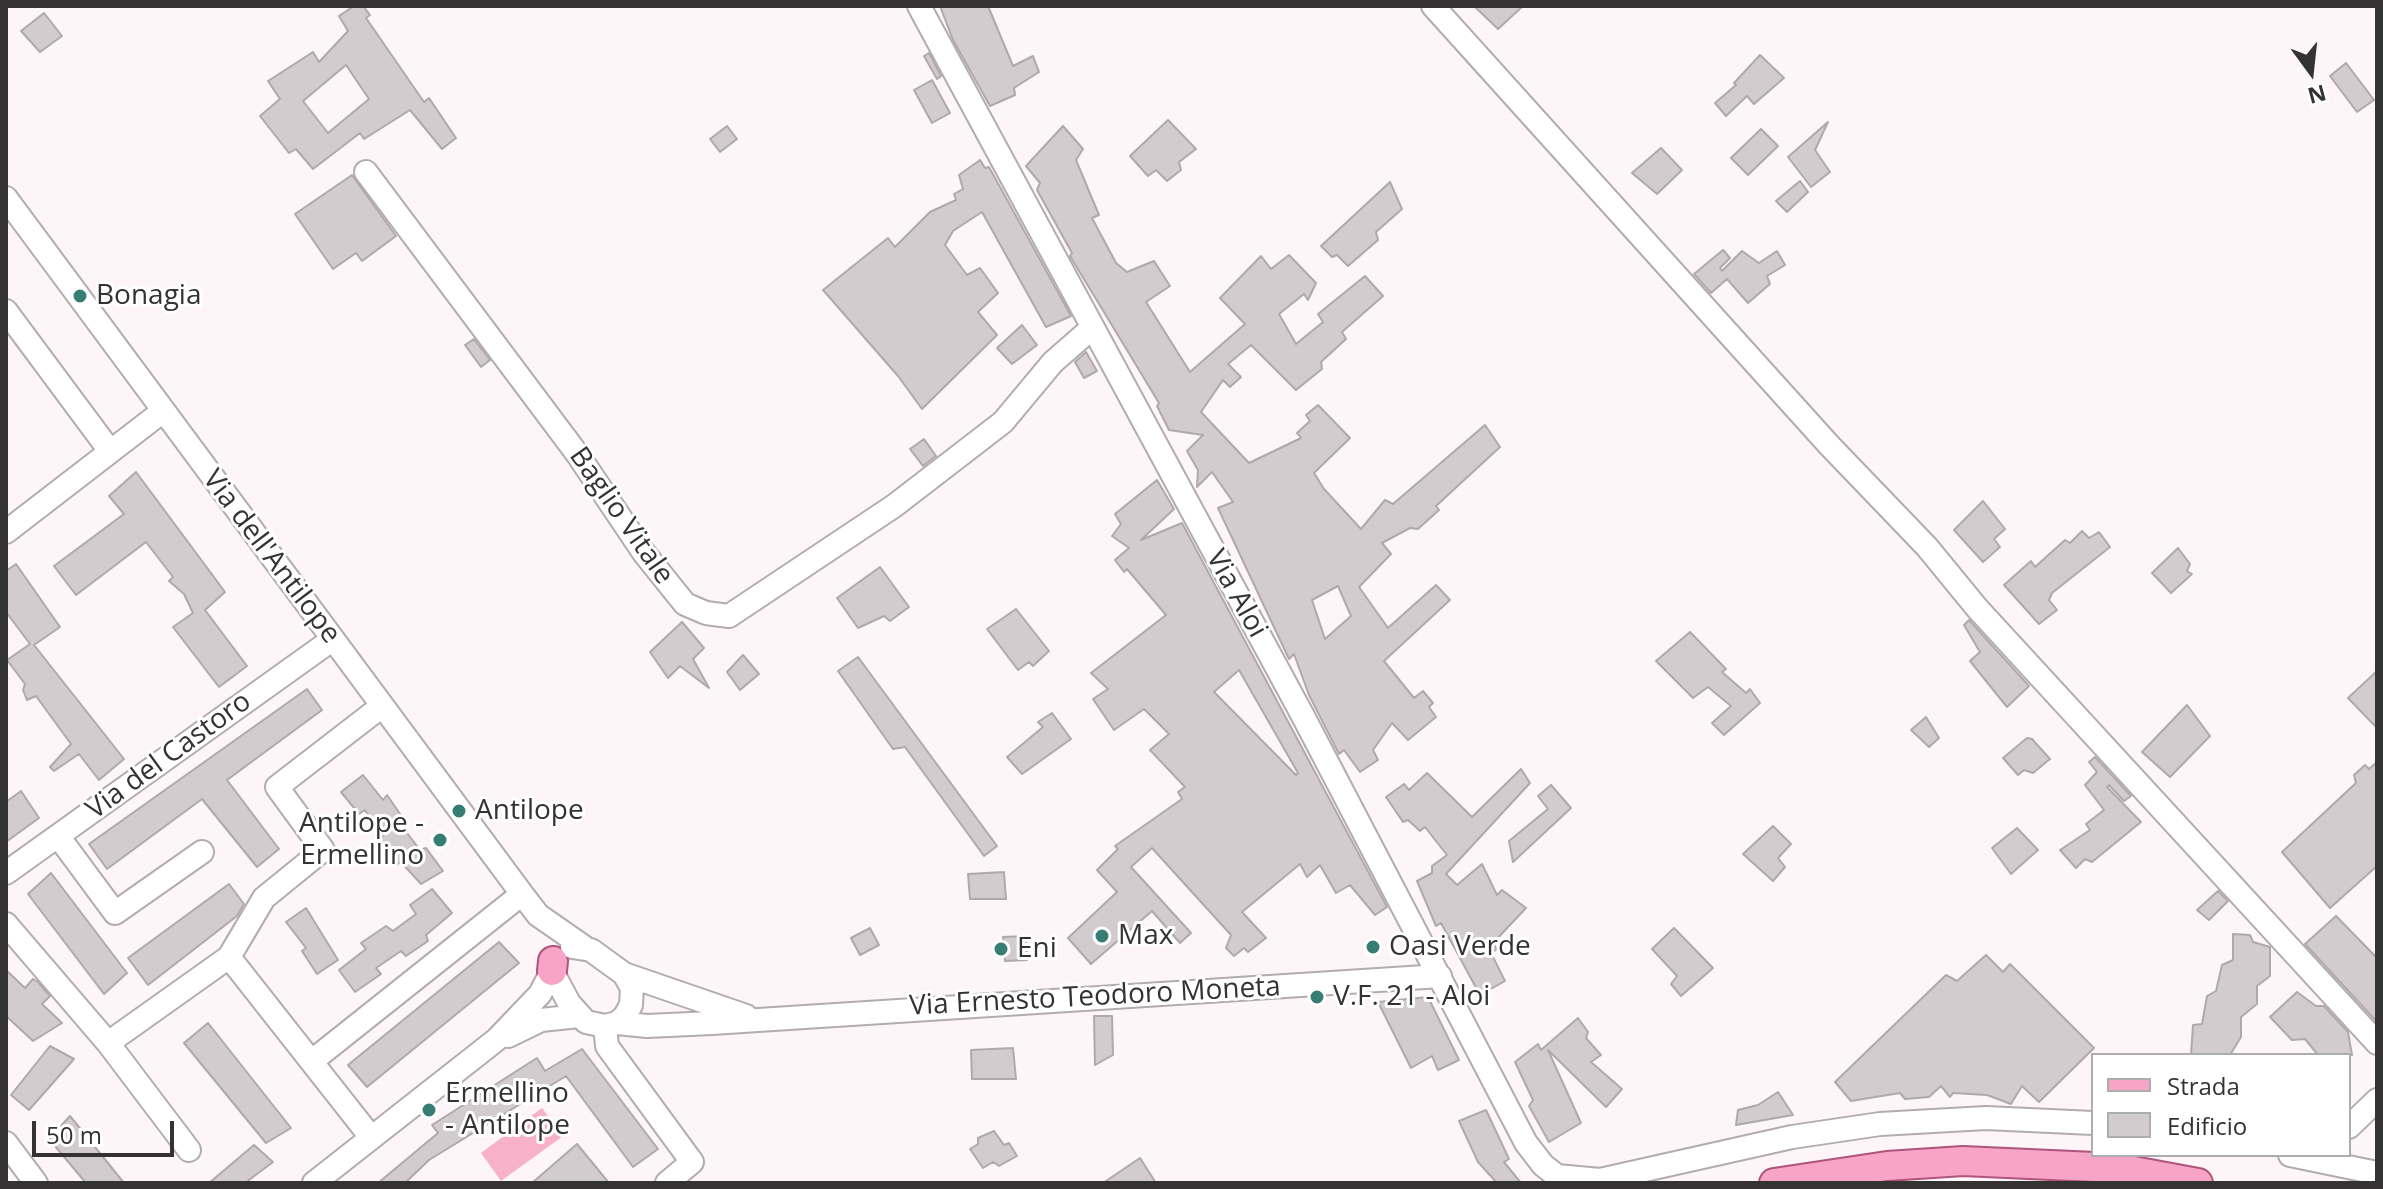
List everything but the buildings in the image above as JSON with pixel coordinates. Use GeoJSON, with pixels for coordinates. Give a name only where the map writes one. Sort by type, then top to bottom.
{"type":"FeatureCollection","features":[{"type":"Feature","properties":{"kind":"main road"},"geometry":{"type":"LineString","coordinates":[[1774,1183],[1819,1174],[1963,1161],[2117,1168],[2198,1183]]}},
{"type":"Feature","properties":{"kind":"street","name":"Via Aloi"},"geometry":{"type":"LineString","coordinates":[[919,6],[1440,976],[1526,1143],[1557,1176],[1600,1180],[1792,1137],[1880,1124],[1986,1118],[2091,1123]]}},
{"type":"Feature","properties":{"kind":"street"},"geometry":{"type":"LineString","coordinates":[[1433,6],[1829,445],[1927,547],[1977,608],[2377,1043]]}},
{"type":"Feature","properties":{"kind":"street","name":"Baglio Vitale"},"geometry":{"type":"LineString","coordinates":[[366,172],[578,455],[644,553],[685,604],[706,613],[729,616],[894,506],[1003,422],[1053,362],[1092,328]]}},
{"type":"Feature","properties":{"kind":"street","name":"Via dell'Antilope"},"geometry":{"type":"LineString","coordinates":[[6,199],[538,915]]}},
{"type":"Feature","properties":{"kind":"street"},"geometry":{"type":"LineString","coordinates":[[6,311],[110,451]]}},
{"type":"Feature","properties":{"kind":"street"},"geometry":{"type":"LineString","coordinates":[[6,532],[163,411]]}},
{"type":"Feature","properties":{"kind":"street","name":"Via del Castoro"},"geometry":{"type":"LineString","coordinates":[[6,873],[333,639]]}},
{"type":"Feature","properties":{"kind":"street"},"geometry":{"type":"LineString","coordinates":[[108,1043],[229,957],[264,898],[323,850],[277,787],[382,706]]}},
{"type":"Feature","properties":{"kind":"street"},"geometry":{"type":"LineString","coordinates":[[58,836],[115,913],[202,852]]}},
{"type":"Feature","properties":{"kind":"street"},"geometry":{"type":"LineString","coordinates":[[312,1061],[522,894]]}},
{"type":"Feature","properties":{"kind":"street"},"geometry":{"type":"LineString","coordinates":[[538,915],[624,974],[632,988],[625,1016],[611,1025],[586,1022],[579,1016],[552,966],[538,915]]}},
{"type":"Feature","properties":{"kind":"street"},"geometry":{"type":"LineString","coordinates":[[6,924],[108,1043],[189,1150]]}},
{"type":"Feature","properties":{"kind":"street"},"geometry":{"type":"LineString","coordinates":[[314,1183],[496,1040],[540,994],[552,966],[565,949],[584,947]]}},
{"type":"Feature","properties":{"kind":"street"},"geometry":{"type":"LineString","coordinates":[[229,957],[370,1136]]}},
{"type":"Feature","properties":{"kind":"street","name":"Via Ernesto Teodoro Moneta"},"geometry":{"type":"LineString","coordinates":[[624,974],[750,1018]]}},
{"type":"Feature","properties":{"kind":"street","name":"Via Ernesto Teodoro Moneta"},"geometry":{"type":"LineString","coordinates":[[611,1025],[647,1026],[1440,976]]}},
{"type":"Feature","properties":{"kind":"street"},"geometry":{"type":"LineString","coordinates":[[496,1040],[541,1020],[579,1016]]}},
{"type":"Feature","properties":{"kind":"street"},"geometry":{"type":"LineString","coordinates":[[611,1025],[607,1046],[692,1162],[667,1183]]}},
{"type":"Feature","properties":{"kind":"street"},"geometry":{"type":"LineString","coordinates":[[2351,1125],[2377,1100]]}},
{"type":"Feature","properties":{"kind":"street"},"geometry":{"type":"LineString","coordinates":[[6,1143],[36,1183]]}},
{"type":"Feature","properties":{"kind":"street"},"geometry":{"type":"LineString","coordinates":[[2312,1157],[2335,1159],[2377,1173]]}},
{"type":"Feature","properties":{"kind":"shaded area"},"geometry":{"type":"Polygon","coordinates":[[[542,1108],[563,1136],[501,1181],[481,1153],[542,1108]]]}},
{"type":"Feature","properties":{"kind":"place","name":"Bonagia"},"geometry":{"type":"Point","coordinates":[80,296]}},
{"type":"Feature","properties":{"kind":"place","name":"Antilope"},"geometry":{"type":"Point","coordinates":[459,811]}},
{"type":"Feature","properties":{"kind":"place","name":"Antilope - Ermellino"},"geometry":{"type":"Point","coordinates":[440,840]}},
{"type":"Feature","properties":{"kind":"place","name":"Max"},"geometry":{"type":"Point","coordinates":[1102,936]}},
{"type":"Feature","properties":{"kind":"place","name":"Oasi Verde"},"geometry":{"type":"Point","coordinates":[1373,947]}},
{"type":"Feature","properties":{"kind":"place","name":"Eni"},"geometry":{"type":"Point","coordinates":[1001,949]}},
{"type":"Feature","properties":{"kind":"place","name":"V.F. 21 - Aloi"},"geometry":{"type":"Point","coordinates":[1317,997]}},
{"type":"Feature","properties":{"kind":"place","name":"Ermellino - Antilope"},"geometry":{"type":"Point","coordinates":[429,1110]}}]}
